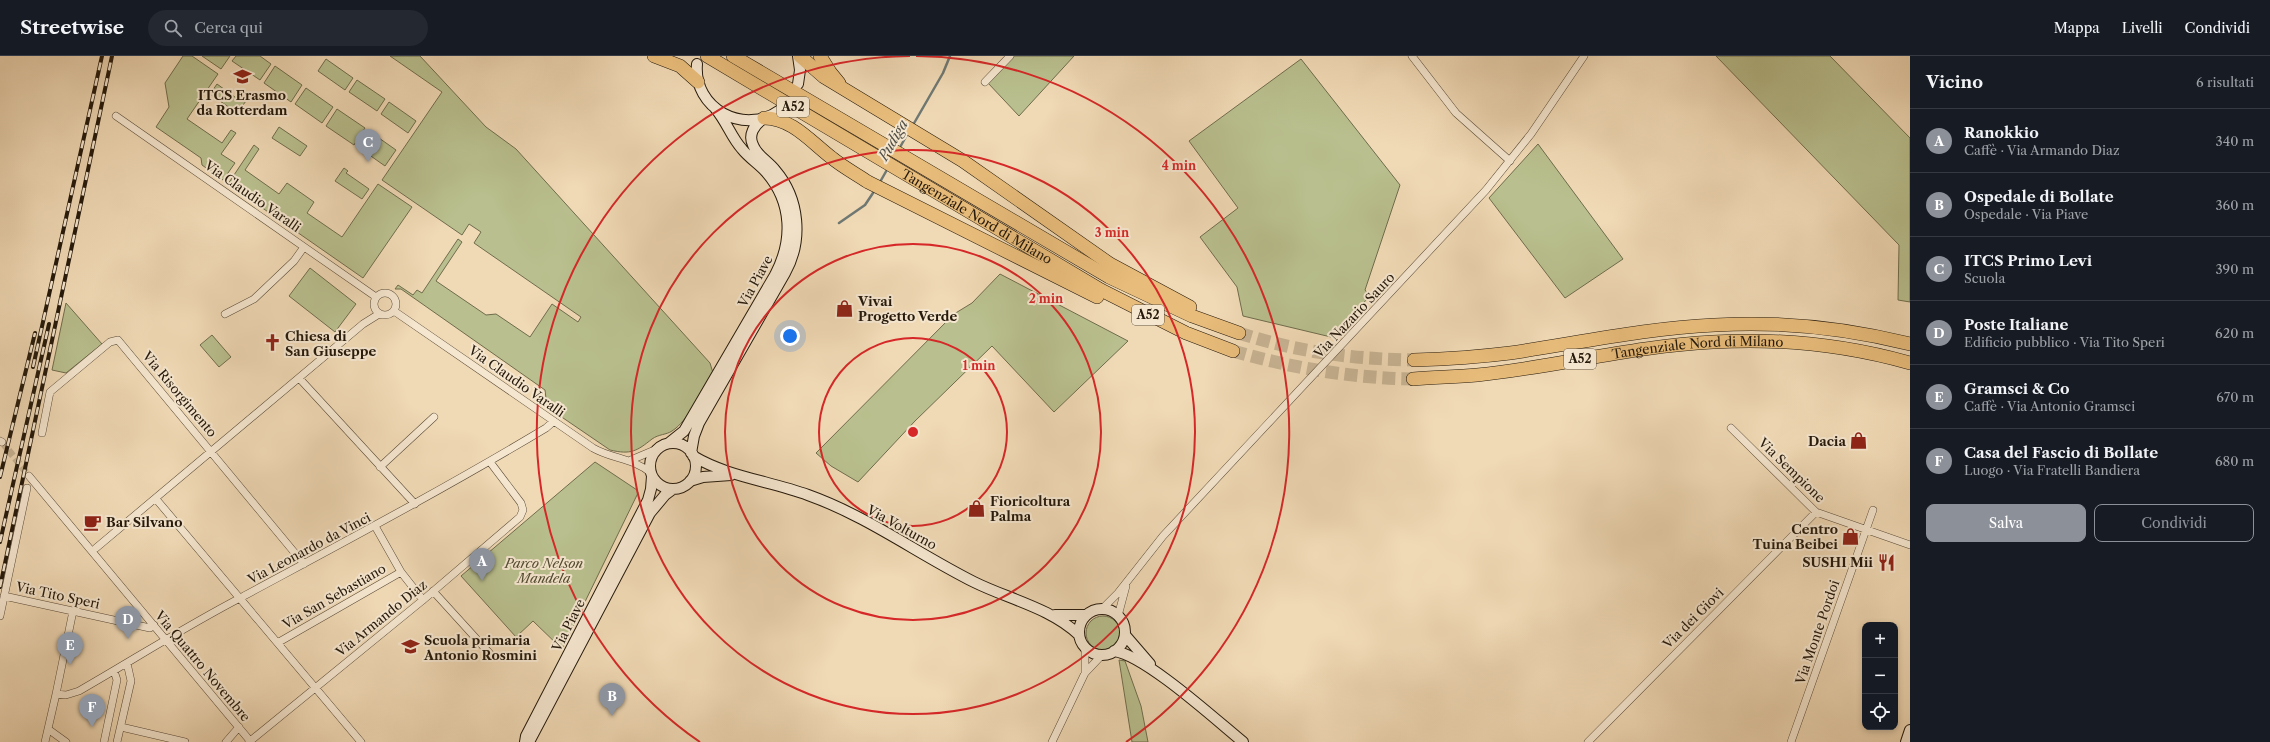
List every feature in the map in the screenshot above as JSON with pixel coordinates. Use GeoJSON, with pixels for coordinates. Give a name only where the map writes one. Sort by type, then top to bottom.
{"type":"FeatureCollection","features":[{"type":"Feature","properties":{"kind":"highway"},"geometry":{"type":"LineString","coordinates":[[654,56],[680,66],[698,82]]}},
{"type":"Feature","properties":{"kind":"highway","name":"Tangenziale Nord di Milano"},"geometry":{"type":"LineString","coordinates":[[734,56],[901,156],[1109,277],[1192,316],[1239,333],[1110,264],[994,181],[847,92]]}},
{"type":"Feature","properties":{"kind":"highway"},"geometry":{"type":"LineString","coordinates":[[799,56],[821,75],[847,92]]}},
{"type":"Feature","properties":{"kind":"highway"},"geometry":{"type":"LineString","coordinates":[[820,56],[830,72],[847,92]]}},
{"type":"Feature","properties":{"kind":"highway","name":"Tangenziale Nord di Milano"},"geometry":{"type":"LineString","coordinates":[[702,60],[895,168],[1137,309],[1186,333],[1233,351],[1198,342],[1158,327],[868,182],[839,164],[786,122],[763,119]]}},
{"type":"Feature","properties":{"kind":"highway","name":"Tangenziale Nord di Milano"},"geometry":{"type":"LineString","coordinates":[[1414,360],[1496,354],[1648,331],[1737,324],[1776,324],[1830,329],[1910,344]]}},
{"type":"Feature","properties":{"kind":"highway","name":"Tangenziale Nord di Milano"},"geometry":{"type":"LineString","coordinates":[[1413,379],[1477,375],[1647,348],[1713,342],[1810,343],[1854,349],[1910,363]]}},
{"type":"Feature","properties":{"kind":"street"},"geometry":{"type":"LineString","coordinates":[[798,84],[800,70],[799,56]]}},
{"type":"Feature","properties":{"kind":"street"},"geometry":{"type":"LineString","coordinates":[[985,82],[1010,56]]}},
{"type":"Feature","properties":{"kind":"street"},"geometry":{"type":"LineString","coordinates":[[1412,56],[1456,113],[1510,161]]}},
{"type":"Feature","properties":{"kind":"street","name":"Via Nazario Sauro"},"geometry":{"type":"LineString","coordinates":[[1102,609],[1128,580],[1163,536],[1467,211],[1531,134],[1584,56]]}},
{"type":"Feature","properties":{"kind":"street"},"geometry":{"type":"LineString","coordinates":[[698,82],[702,60]]}},
{"type":"Feature","properties":{"kind":"street","name":"Via Piave"},"geometry":{"type":"LineString","coordinates":[[670,443],[684,431],[775,275],[785,253],[788,236],[786,209],[776,185],[762,168],[741,148],[728,124],[705,97],[698,82]]}},
{"type":"Feature","properties":{"kind":"street"},"geometry":{"type":"LineString","coordinates":[[715,108],[724,115],[738,120],[763,119],[780,110]]}},
{"type":"Feature","properties":{"kind":"street","name":"Via Claudio Varalli"},"geometry":{"type":"LineString","coordinates":[[116,116],[376,297]]}},
{"type":"Feature","properties":{"kind":"street","name":"Via Piave"},"geometry":{"type":"LineString","coordinates":[[692,454],[694,436],[699,422],[790,265],[795,247],[796,218],[788,190],[777,171],[756,151],[751,141],[753,128],[763,119]]}},
{"type":"Feature","properties":{"kind":"street"},"geometry":{"type":"LineString","coordinates":[[225,314],[254,299],[294,261],[304,247]]}},
{"type":"Feature","properties":{"kind":"street"},"geometry":{"type":"LineString","coordinates":[[383,293],[391,295],[396,301],[394,311],[387,316],[379,314],[373,304],[376,297],[383,293]]}},
{"type":"Feature","properties":{"kind":"street","name":"Via Claudio Varalli"},"geometry":{"type":"LineString","coordinates":[[394,311],[603,454],[631,460],[651,474]]}},
{"type":"Feature","properties":{"kind":"street"},"geometry":{"type":"LineString","coordinates":[[96,548],[366,322],[379,314]]}},
{"type":"Feature","properties":{"kind":"street","name":"Via Risorgimento"},"geometry":{"type":"LineString","coordinates":[[42,432],[50,392],[110,342],[118,340],[304,564]]}},
{"type":"Feature","properties":{"kind":"street"},"geometry":{"type":"LineString","coordinates":[[299,378],[415,504]]}},
{"type":"Feature","properties":{"kind":"street"},"geometry":{"type":"LineString","coordinates":[[380,467],[434,417]]}},
{"type":"Feature","properties":{"kind":"street","name":"Via Leonardo da Vinci"},"geometry":{"type":"LineString","coordinates":[[56,694],[74,693],[127,664],[241,597],[375,526],[490,462],[546,428],[554,421]]}},
{"type":"Feature","properties":{"kind":"street","name":"Via Sempione"},"geometry":{"type":"LineString","coordinates":[[1731,428],[1816,512],[1910,545]]}},
{"type":"Feature","properties":{"kind":"street"},"geometry":{"type":"LineString","coordinates":[[631,460],[657,450],[670,443],[680,444],[692,454],[696,469],[690,481],[682,487],[673,489],[660,486],[651,474],[651,458],[657,450]]}},
{"type":"Feature","properties":{"kind":"street","name":"Via Volturno"},"geometry":{"type":"LineString","coordinates":[[692,454],[735,475],[772,483],[837,507],[973,582],[1051,615],[1068,625],[1079,635]]}},
{"type":"Feature","properties":{"kind":"street","name":"Via Armando Diaz"},"geometry":{"type":"LineString","coordinates":[[250,742],[423,600],[520,517],[523,510],[521,503],[490,462]]}},
{"type":"Feature","properties":{"kind":"street","name":"Via Piave"},"geometry":{"type":"LineString","coordinates":[[525,742],[526,736],[546,695],[648,500],[651,489],[651,474]]}},
{"type":"Feature","properties":{"kind":"street","name":"Via Volturno"},"geometry":{"type":"LineString","coordinates":[[690,481],[703,477],[735,475]]}},
{"type":"Feature","properties":{"kind":"street","name":"Via Quattro Novembre"},"geometry":{"type":"LineString","coordinates":[[29,476],[250,742]]}},
{"type":"Feature","properties":{"kind":"street"},"geometry":{"type":"LineString","coordinates":[[0,616],[27,488]]}},
{"type":"Feature","properties":{"kind":"street","name":"Via Piave"},"geometry":{"type":"LineString","coordinates":[[529,742],[650,513],[665,495],[673,489]]}},
{"type":"Feature","properties":{"kind":"street"},"geometry":{"type":"LineString","coordinates":[[156,499],[241,597],[361,742]]}},
{"type":"Feature","properties":{"kind":"street","name":"Via Monte Pordoi"},"geometry":{"type":"LineString","coordinates":[[1791,742],[1873,510]]}},
{"type":"Feature","properties":{"kind":"street","name":"Via dei Giovi"},"geometry":{"type":"LineString","coordinates":[[1588,742],[1816,512]]}},
{"type":"Feature","properties":{"kind":"street"},"geometry":{"type":"LineString","coordinates":[[375,526],[401,572],[423,600]]}},
{"type":"Feature","properties":{"kind":"street","name":"Via San Sebastiano"},"geometry":{"type":"LineString","coordinates":[[278,642],[401,572]]}},
{"type":"Feature","properties":{"kind":"street","name":"Via Nazario Sauro"},"geometry":{"type":"LineString","coordinates":[[1118,616],[1128,580]]}},
{"type":"Feature","properties":{"kind":"street"},"geometry":{"type":"LineString","coordinates":[[433,591],[492,656]]}},
{"type":"Feature","properties":{"kind":"street","name":"Via Tito Speri"},"geometry":{"type":"LineString","coordinates":[[4,596],[150,628],[154,625]]}},
{"type":"Feature","properties":{"kind":"street"},"geometry":{"type":"LineString","coordinates":[[1084,647],[1092,653],[1102,655],[1114,651],[1122,644],[1125,635],[1124,625],[1113,611],[1102,609],[1092,611],[1086,615],[1080,624],[1079,635],[1084,647],[1086,673]]}},
{"type":"Feature","properties":{"kind":"street"},"geometry":{"type":"LineString","coordinates":[[45,742],[73,611]]}},
{"type":"Feature","properties":{"kind":"street","name":"Via Volturno"},"geometry":{"type":"LineString","coordinates":[[1051,615],[1086,615]]}},
{"type":"Feature","properties":{"kind":"street"},"geometry":{"type":"LineString","coordinates":[[1125,635],[1162,677]]}},
{"type":"Feature","properties":{"kind":"street"},"geometry":{"type":"LineString","coordinates":[[1114,651],[1129,654],[1162,677],[1243,742]]}},
{"type":"Feature","properties":{"kind":"street"},"geometry":{"type":"LineString","coordinates":[[1052,742],[1086,673],[1102,655]]}},
{"type":"Feature","properties":{"kind":"street"},"geometry":{"type":"LineString","coordinates":[[117,742],[131,681],[127,664]]}},
{"type":"Feature","properties":{"kind":"street"},"geometry":{"type":"LineString","coordinates":[[104,742],[118,680],[114,671]]}},
{"type":"Feature","properties":{"kind":"street"},"geometry":{"type":"LineString","coordinates":[[121,727],[185,742]]}},
{"type":"Feature","properties":{"kind":"street"},"geometry":{"type":"LineString","coordinates":[[226,742],[239,727]]}},
{"type":"Feature","properties":{"kind":"street"},"geometry":{"type":"LineString","coordinates":[[48,729],[66,741]]}},
{"type":"Feature","properties":{"kind":"street"},"geometry":{"type":"LineString","coordinates":[[1906,742],[1910,730]]}},
{"type":"Feature","properties":{"kind":"green space"},"geometry":{"type":"Polygon","coordinates":[[[183,56],[192,56],[218,74],[187,119],[222,143],[231,130],[236,133],[221,154],[235,163],[223,180],[202,165],[201,158],[156,127],[169,107],[165,83],[183,56]]]}},
{"type":"Feature","properties":{"kind":"green space"},"geometry":{"type":"Polygon","coordinates":[[[202,56],[230,56],[221,69],[202,56]]]}},
{"type":"Feature","properties":{"kind":"green space"},"geometry":{"type":"Polygon","coordinates":[[[236,56],[260,56],[271,64],[260,80],[232,61],[236,56]]]}},
{"type":"Feature","properties":{"kind":"green space"},"geometry":{"type":"Polygon","coordinates":[[[390,56],[420,56],[486,127],[516,149],[710,363],[713,373],[689,413],[672,431],[655,437],[633,451],[623,452],[610,450],[547,407],[545,390],[401,289],[395,289],[398,285],[413,295],[417,290],[422,293],[458,239],[462,242],[436,281],[486,315],[496,314],[530,337],[552,304],[578,322],[581,317],[474,243],[481,232],[469,224],[462,235],[382,180],[442,92],[390,56]]]}},
{"type":"Feature","properties":{"kind":"green space"},"geometry":{"type":"Polygon","coordinates":[[[1013,56],[1074,56],[1019,116],[988,83],[1013,56]]]}},
{"type":"Feature","properties":{"kind":"green space"},"geometry":{"type":"Polygon","coordinates":[[[1716,56],[1830,56],[1910,138],[1910,302],[1898,300],[1899,245],[1716,56]]]}},
{"type":"Feature","properties":{"kind":"green space"},"geometry":{"type":"Polygon","coordinates":[[[326,59],[353,78],[345,90],[318,71],[326,59]]]}},
{"type":"Feature","properties":{"kind":"green space"},"geometry":{"type":"Polygon","coordinates":[[[1301,59],[1400,185],[1365,290],[1370,296],[1331,337],[1243,316],[1237,287],[1200,237],[1238,208],[1189,141],[1301,59]]]}},
{"type":"Feature","properties":{"kind":"green space"},"geometry":{"type":"Polygon","coordinates":[[[275,66],[302,85],[291,102],[264,83],[275,66]]]}},
{"type":"Feature","properties":{"kind":"green space"},"geometry":{"type":"Polygon","coordinates":[[[357,80],[385,99],[377,111],[349,92],[357,80]]]}},
{"type":"Feature","properties":{"kind":"green space"},"geometry":{"type":"Polygon","coordinates":[[[217,84],[239,100],[241,97],[246,101],[237,113],[210,94],[217,84]]]}},
{"type":"Feature","properties":{"kind":"green space"},"geometry":{"type":"Polygon","coordinates":[[[306,88],[333,107],[322,123],[295,104],[306,88]]]}},
{"type":"Feature","properties":{"kind":"green space"},"geometry":{"type":"Polygon","coordinates":[[[389,102],[416,121],[408,133],[381,114],[389,102]]]}},
{"type":"Feature","properties":{"kind":"green space"},"geometry":{"type":"Polygon","coordinates":[[[337,109],[365,128],[354,145],[326,126],[337,109]]]}},
{"type":"Feature","properties":{"kind":"green space"},"geometry":{"type":"Polygon","coordinates":[[[279,127],[307,146],[300,156],[272,138],[279,127]]]}},
{"type":"Feature","properties":{"kind":"green space"},"geometry":{"type":"Polygon","coordinates":[[[369,131],[396,150],[385,166],[358,147],[369,131]]]}},
{"type":"Feature","properties":{"kind":"green space"},"geometry":{"type":"Polygon","coordinates":[[[1538,144],[1623,259],[1565,298],[1489,198],[1538,144]]]}},
{"type":"Feature","properties":{"kind":"green space"},"geometry":{"type":"Polygon","coordinates":[[[254,145],[259,149],[245,170],[279,194],[287,183],[314,202],[307,213],[342,237],[378,184],[412,207],[363,278],[228,184],[254,145]]]}},
{"type":"Feature","properties":{"kind":"green space"},"geometry":{"type":"Polygon","coordinates":[[[344,168],[348,171],[346,173],[369,189],[362,199],[335,181],[344,168]]]}},
{"type":"Feature","properties":{"kind":"green space"},"geometry":{"type":"Polygon","coordinates":[[[310,268],[356,304],[335,332],[289,296],[310,268]]]}},
{"type":"Feature","properties":{"kind":"green space"},"geometry":{"type":"Polygon","coordinates":[[[1000,274],[1128,341],[1054,412],[992,346],[915,421],[858,482],[831,466],[816,453],[954,314],[972,303],[1000,274]]]}},
{"type":"Feature","properties":{"kind":"green space"},"geometry":{"type":"Polygon","coordinates":[[[66,303],[102,344],[66,373],[52,370],[66,303]]]}},
{"type":"Feature","properties":{"kind":"green space"},"geometry":{"type":"Polygon","coordinates":[[[212,335],[231,357],[219,367],[200,345],[212,335]]]}},
{"type":"Feature","properties":{"kind":"green space","name":"Parco Nelson Mandela"},"geometry":{"type":"Polygon","coordinates":[[[595,462],[637,490],[638,493],[562,649],[533,621],[516,637],[461,576],[595,462]]]}},
{"type":"Feature","properties":{"kind":"green space"},"geometry":{"type":"Polygon","coordinates":[[[1100,616],[1106,616],[1115,621],[1119,627],[1119,639],[1115,645],[1106,650],[1100,650],[1091,645],[1086,636],[1086,630],[1091,621],[1100,616]]]}},
{"type":"Feature","properties":{"kind":"green space"},"geometry":{"type":"Polygon","coordinates":[[[1119,660],[1125,661],[1141,706],[1148,742],[1132,742],[1119,660]]]}},
{"type":"Feature","properties":{"kind":"waterway","name":"Pudiga"},"geometry":{"type":"LineString","coordinates":[[913,125],[943,73],[950,56]]}},
{"type":"Feature","properties":{"kind":"waterway","name":"Pudiga"},"geometry":{"type":"LineString","coordinates":[[899,149],[908,133]]}},
{"type":"Feature","properties":{"kind":"waterway","name":"Pudiga"},"geometry":{"type":"LineString","coordinates":[[880,182],[888,168]]}},
{"type":"Feature","properties":{"kind":"waterway","name":"Pudiga"},"geometry":{"type":"LineString","coordinates":[[839,223],[865,205],[875,190]]}},
{"type":"Feature","properties":{"kind":"tunnel"},"geometry":{"type":"LineString","coordinates":[[1239,333],[1261,340],[1304,350],[1347,356],[1414,360]]}},
{"type":"Feature","properties":{"kind":"tunnel"},"geometry":{"type":"LineString","coordinates":[[1233,351],[1322,371],[1367,377],[1413,379]]}},
{"type":"Feature","properties":{"kind":"tunnel"},"geometry":{"type":"LineString","coordinates":[[2,442],[29,476]]}},
{"type":"Feature","properties":{"kind":"railway"},"geometry":{"type":"LineString","coordinates":[[33,367],[102,56]]}},
{"type":"Feature","properties":{"kind":"railway"},"geometry":{"type":"LineString","coordinates":[[0,587],[112,56]]}},
{"type":"Feature","properties":{"kind":"railway"},"geometry":{"type":"LineString","coordinates":[[0,542],[49,324]]}},
{"type":"Feature","properties":{"kind":"railway"},"geometry":{"type":"LineString","coordinates":[[0,477],[35,333]]}},
{"type":"Feature","properties":{"kind":"place","name":"ITCS Erasmo da Rotterdam"},"geometry":{"type":"Point","coordinates":[242,76]}},
{"type":"Feature","properties":{"kind":"place","name":"ITCS Primo Levi"},"geometry":{"type":"Point","coordinates":[368,162]}},
{"type":"Feature","properties":{"kind":"place","name":"Vivai Progetto Verde"},"geometry":{"type":"Point","coordinates":[845,308]}},
{"type":"Feature","properties":{"kind":"place","name":"Chiesa di San Giuseppe"},"geometry":{"type":"Point","coordinates":[272,343]}},
{"type":"Feature","properties":{"kind":"place","name":"Dacia"},"geometry":{"type":"Point","coordinates":[1859,441]}},
{"type":"Feature","properties":{"kind":"place","name":"Fioricoltura Palma"},"geometry":{"type":"Point","coordinates":[977,508]}},
{"type":"Feature","properties":{"kind":"place","name":"Bar Silvano"},"geometry":{"type":"Point","coordinates":[93,522]}},
{"type":"Feature","properties":{"kind":"place","name":"Centro Tuina Beibei"},"geometry":{"type":"Point","coordinates":[1851,536]}},
{"type":"Feature","properties":{"kind":"place","name":"SUSHI Mii"},"geometry":{"type":"Point","coordinates":[1886,562]}},
{"type":"Feature","properties":{"kind":"place","name":"Ranokkio"},"geometry":{"type":"Point","coordinates":[482,581]}},
{"type":"Feature","properties":{"kind":"place","name":"Poste Italiane"},"geometry":{"type":"Point","coordinates":[128,639]}},
{"type":"Feature","properties":{"kind":"place","name":"Scuola primaria Antonio Rosmini"},"geometry":{"type":"Point","coordinates":[411,647]}},
{"type":"Feature","properties":{"kind":"place","name":"Gramsci & Co"},"geometry":{"type":"Point","coordinates":[70,665]}},
{"type":"Feature","properties":{"kind":"place","name":"Ospedale di Bollate"},"geometry":{"type":"Point","coordinates":[612,716]}},
{"type":"Feature","properties":{"kind":"place","name":"Casa del Fascio di Bollate"},"geometry":{"type":"Point","coordinates":[92,727]}}]}
